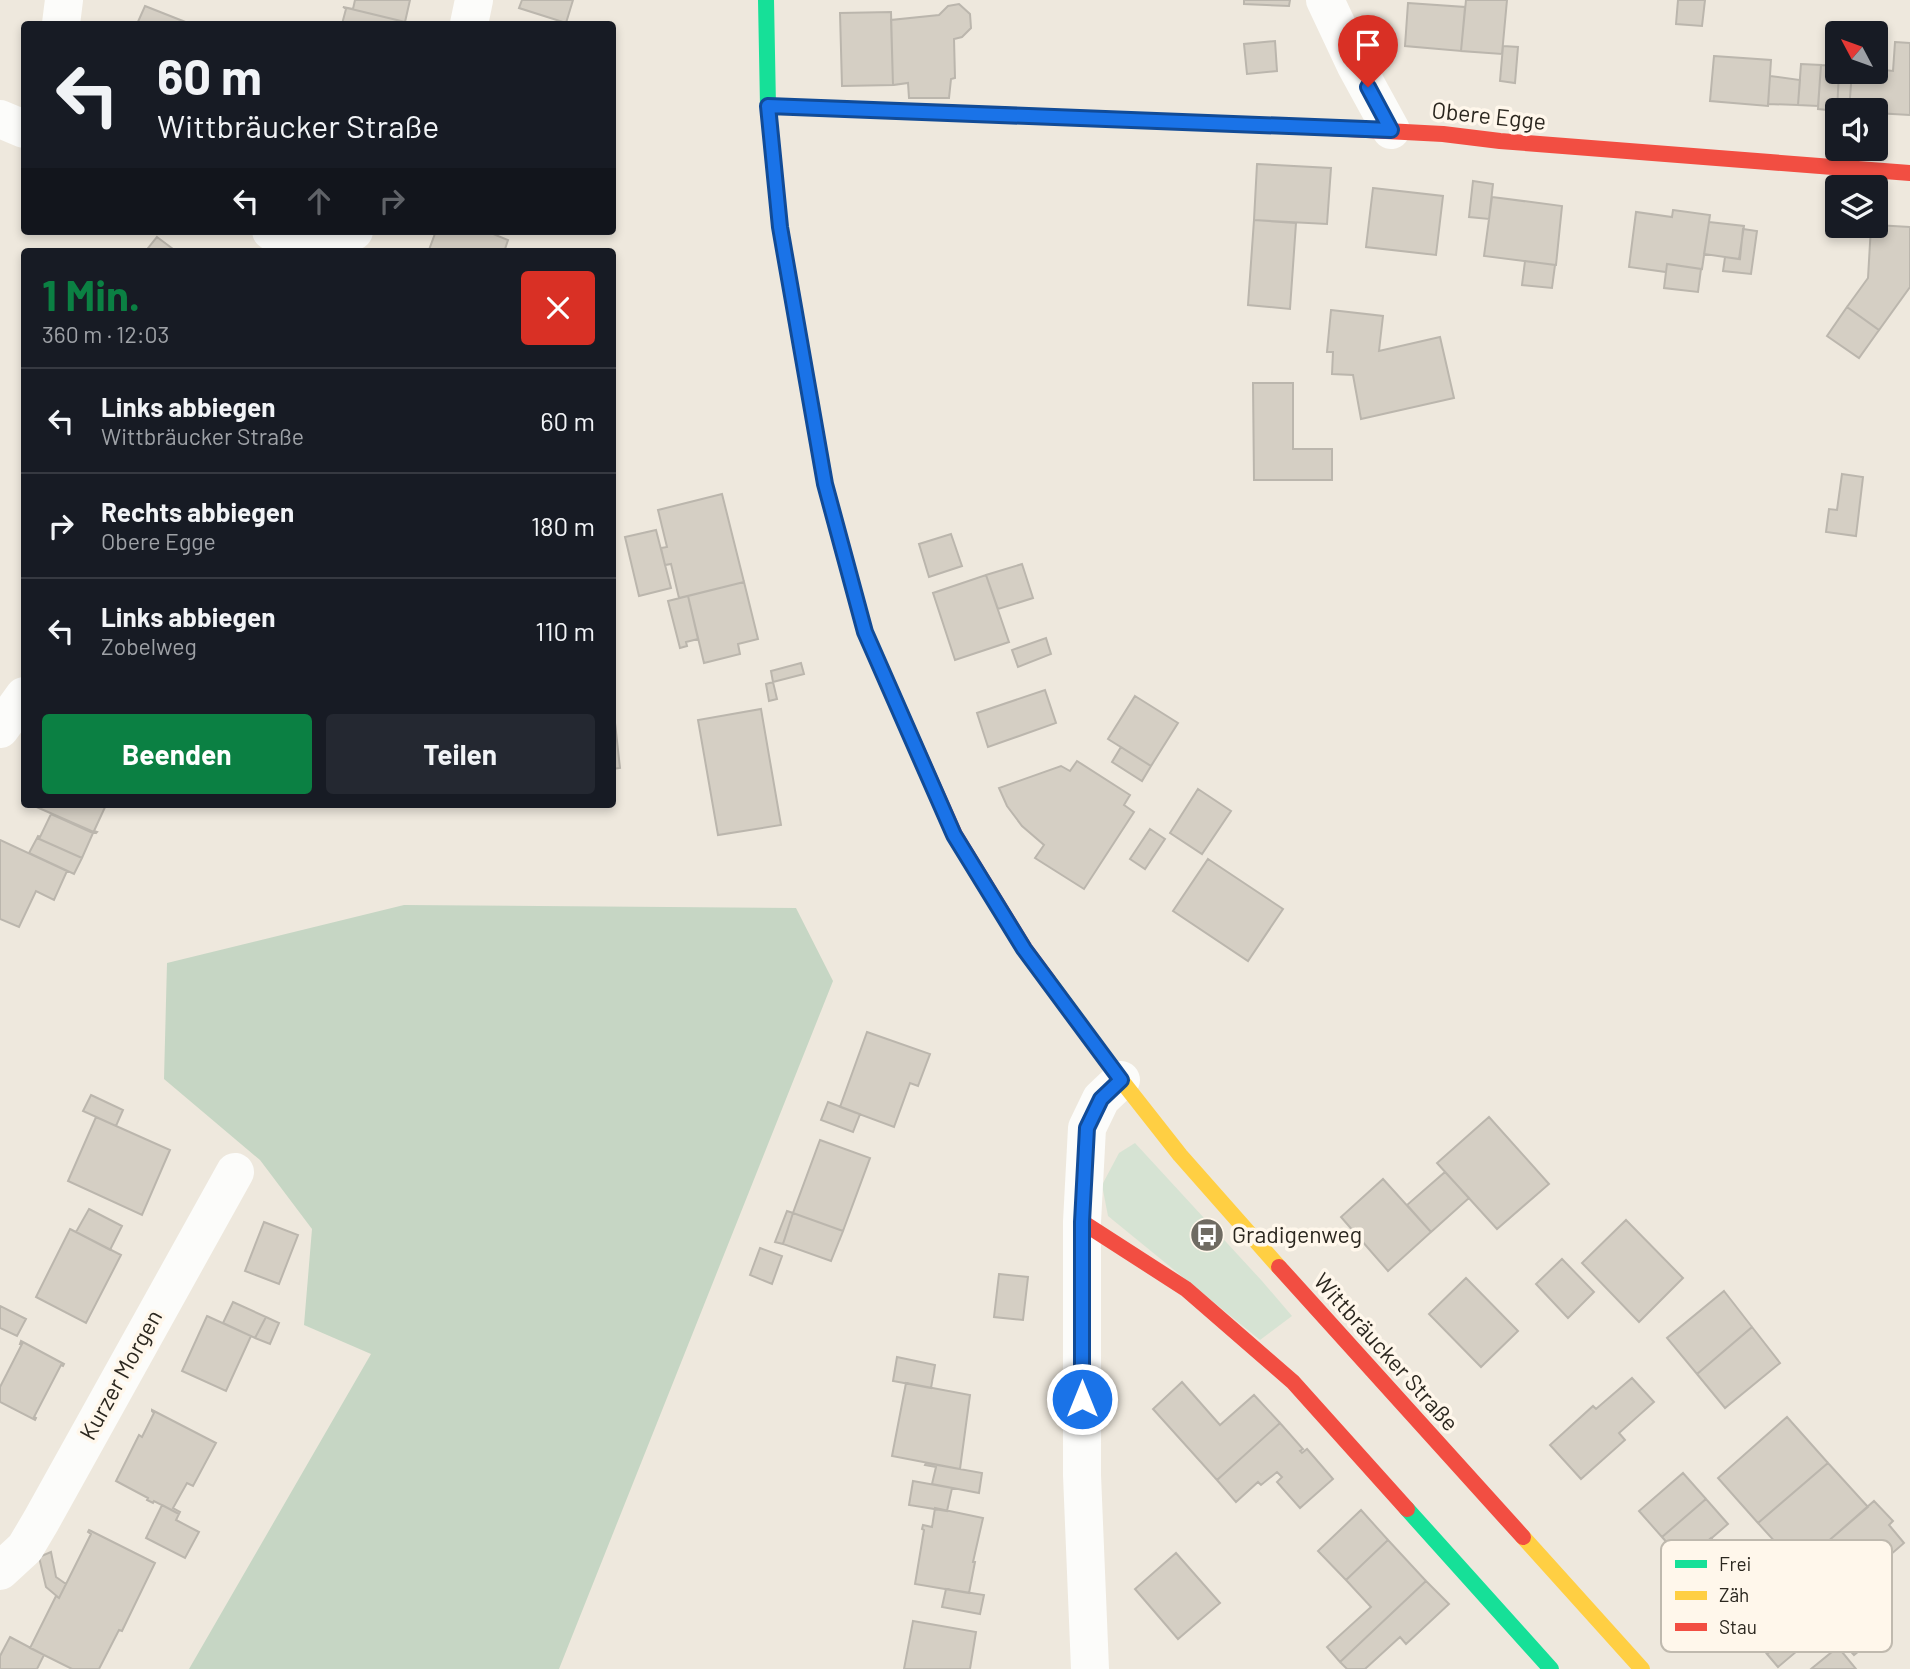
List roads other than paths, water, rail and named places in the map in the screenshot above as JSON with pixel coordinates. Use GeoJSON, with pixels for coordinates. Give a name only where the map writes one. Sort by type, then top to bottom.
{"type":"FeatureCollection","features":[{"type":"Feature","properties":{"kind":"main road","name":"Wittbräucker Straße"},"geometry":{"type":"LineString","coordinates":[[766,0],[768,106],[780,227],[825,484],[865,632],[954,835],[1024,949],[1180,1155],[1642,1669]]}},
{"type":"Feature","properties":{"kind":"main road","name":"Obere Egge"},"geometry":{"type":"LineString","coordinates":[[768,106],[1391,130],[1910,173]]}},
{"type":"Feature","properties":{"kind":"main road"},"geometry":{"type":"LineString","coordinates":[[1082,1222],[1186,1289],[1293,1382],[1551,1669]]}},
{"type":"Feature","properties":{"kind":"street"},"geometry":{"type":"LineString","coordinates":[[61,21],[64,0]]}},
{"type":"Feature","properties":{"kind":"street"},"geometry":{"type":"LineString","coordinates":[[470,21],[474,0]]}},
{"type":"Feature","properties":{"kind":"street"},"geometry":{"type":"LineString","coordinates":[[1325,0],[1356,66],[1391,130]]}},
{"type":"Feature","properties":{"kind":"street"},"geometry":{"type":"LineString","coordinates":[[0,119],[21,128]]}},
{"type":"Feature","properties":{"kind":"street"},"geometry":{"type":"LineString","coordinates":[[277,235],[295,248]]}},
{"type":"Feature","properties":{"kind":"street"},"geometry":{"type":"LineString","coordinates":[[323,248],[345,235]]}},
{"type":"Feature","properties":{"kind":"street"},"geometry":{"type":"LineString","coordinates":[[0,729],[21,700]]}},
{"type":"Feature","properties":{"kind":"street"},"geometry":{"type":"LineString","coordinates":[[1090,1669],[1082,1475],[1082,1222],[1087,1128],[1101,1099],[1121,1080]]}},
{"type":"Feature","properties":{"kind":"street","name":"Kurzer Morgen"},"geometry":{"type":"LineString","coordinates":[[0,1571],[25,1548],[41,1521],[235,1172]]}},
{"type":"Feature","properties":{"kind":"place","name":"Gradigenweg"},"geometry":{"type":"Point","coordinates":[1207,1235]}}]}
